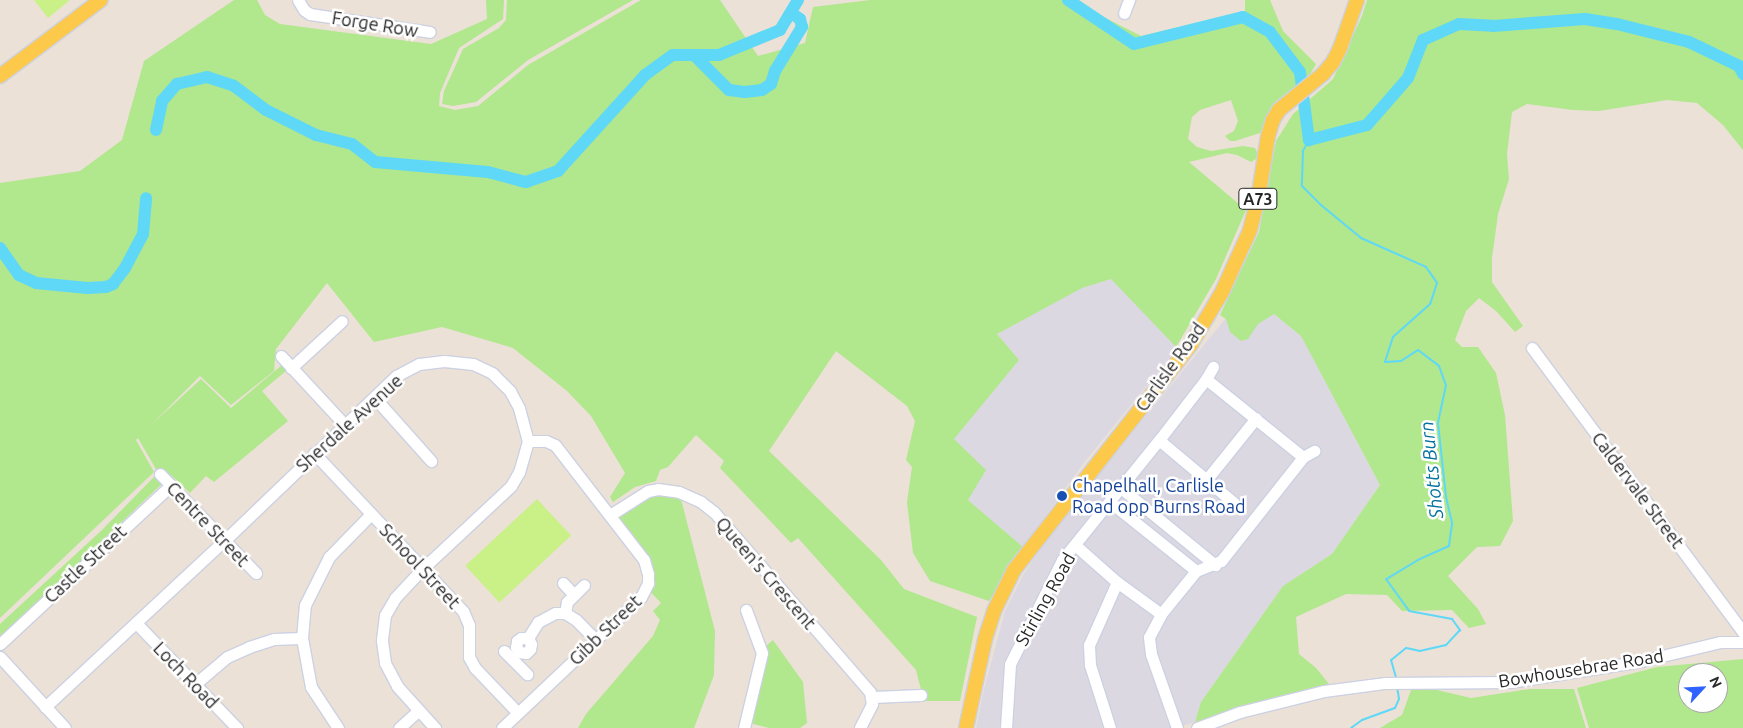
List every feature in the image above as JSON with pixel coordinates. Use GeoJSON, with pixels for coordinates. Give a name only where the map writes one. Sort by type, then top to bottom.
{"type":"FeatureCollection","features":[{"type":"Feature","properties":{"kind":"main road"},"geometry":{"type":"LineString","coordinates":[[0,76],[100,0]]}},
{"type":"Feature","properties":{"kind":"main road","name":"Carlisle Road"},"geometry":{"type":"LineString","coordinates":[[966,728],[985,639],[994,611],[1010,577],[1038,537],[1191,344],[1222,292],[1250,230],[1258,199],[1268,136],[1273,120],[1286,104],[1323,74],[1340,48],[1357,0]]}},
{"type":"Feature","properties":{"kind":"street","name":"Forge Row"},"geometry":{"type":"LineString","coordinates":[[298,0],[304,10],[310,14],[430,32]]}},
{"type":"Feature","properties":{"kind":"street"},"geometry":{"type":"LineString","coordinates":[[1124,13],[1129,0]]}},
{"type":"Feature","properties":{"kind":"street"},"geometry":{"type":"LineString","coordinates":[[291,368],[342,321]]}},
{"type":"Feature","properties":{"kind":"street","name":"Caldervale Street"},"geometry":{"type":"LineString","coordinates":[[1532,348],[1743,632]]}},
{"type":"Feature","properties":{"kind":"street"},"geometry":{"type":"LineString","coordinates":[[280,356],[344,424]]}},
{"type":"Feature","properties":{"kind":"street","name":"Sherdale Avenue"},"geometry":{"type":"LineString","coordinates":[[45,707],[225,540],[396,376],[419,364],[444,361],[473,364],[492,373],[510,391],[519,408],[528,442]]}},
{"type":"Feature","properties":{"kind":"street","name":"Stirling Road"},"geometry":{"type":"LineString","coordinates":[[1006,728],[1010,664],[1062,560],[1159,440],[1206,379],[1213,367]]}},
{"type":"Feature","properties":{"kind":"street"},"geometry":{"type":"LineString","coordinates":[[1206,379],[1303,457]]}},
{"type":"Feature","properties":{"kind":"street"},"geometry":{"type":"LineString","coordinates":[[374,397],[431,461]]}},
{"type":"Feature","properties":{"kind":"street"},"geometry":{"type":"LineString","coordinates":[[1207,480],[1256,418]]}},
{"type":"Feature","properties":{"kind":"street"},"geometry":{"type":"LineString","coordinates":[[1159,440],[1234,503]]}},
{"type":"Feature","properties":{"kind":"street","name":"Gibb Street"},"geometry":{"type":"LineString","coordinates":[[502,728],[642,597],[648,583],[647,567],[644,560],[555,445],[546,441],[528,442]]}},
{"type":"Feature","properties":{"kind":"street"},"geometry":{"type":"LineString","coordinates":[[435,728],[397,686],[385,663],[382,641],[385,616],[395,598],[422,569],[510,486],[519,472],[528,442]]}},
{"type":"Feature","properties":{"kind":"street"},"geometry":{"type":"LineString","coordinates":[[1178,728],[1151,654],[1149,637],[1161,614],[1196,572],[1221,561],[1303,457],[1314,451]]}},
{"type":"Feature","properties":{"kind":"street","name":"School Street"},"geometry":{"type":"LineString","coordinates":[[314,453],[463,611],[469,625],[469,657],[475,668],[518,713]]}},
{"type":"Feature","properties":{"kind":"street","name":"Centre Street"},"geometry":{"type":"LineString","coordinates":[[160,474],[256,573]]}},
{"type":"Feature","properties":{"kind":"street","name":"Castle Street"},"geometry":{"type":"LineString","coordinates":[[0,644],[170,485]]}},
{"type":"Feature","properties":{"kind":"street"},"geometry":{"type":"LineString","coordinates":[[1121,488],[1215,565]]}},
{"type":"Feature","properties":{"kind":"street","name":"Queen's Crescent"},"geometry":{"type":"LineString","coordinates":[[610,515],[648,491],[658,489],[676,491],[701,502],[714,512],[870,692],[872,698]]}},
{"type":"Feature","properties":{"kind":"street"},"geometry":{"type":"LineString","coordinates":[[1110,502],[1196,572]]}},
{"type":"Feature","properties":{"kind":"street"},"geometry":{"type":"LineString","coordinates":[[338,728],[311,687],[302,638],[305,605],[330,557],[371,514]]}},
{"type":"Feature","properties":{"kind":"street"},"geometry":{"type":"LineString","coordinates":[[1075,545],[1117,582],[1161,614]]}},
{"type":"Feature","properties":{"kind":"street"},"geometry":{"type":"LineString","coordinates":[[1110,728],[1090,665],[1089,645],[1117,582]]}},
{"type":"Feature","properties":{"kind":"street"},"geometry":{"type":"LineString","coordinates":[[563,583],[574,595]]}},
{"type":"Feature","properties":{"kind":"street"},"geometry":{"type":"LineString","coordinates":[[564,613],[567,602],[584,585]]}},
{"type":"Feature","properties":{"kind":"street"},"geometry":{"type":"LineString","coordinates":[[744,728],[762,653],[746,610]]}},
{"type":"Feature","properties":{"kind":"street"},"geometry":{"type":"LineString","coordinates":[[527,674],[511,653],[524,653],[530,649],[531,644],[528,638],[543,618],[564,613],[576,620],[596,640]]}},
{"type":"Feature","properties":{"kind":"street","name":"Loch Road"},"geometry":{"type":"LineString","coordinates":[[136,623],[237,728]]}},
{"type":"Feature","properties":{"kind":"street"},"geometry":{"type":"LineString","coordinates":[[195,684],[227,657],[249,647],[274,639],[302,638]]}},
{"type":"Feature","properties":{"kind":"street","name":"Bowhousebrae Road"},"geometry":{"type":"LineString","coordinates":[[1197,728],[1240,712],[1324,690],[1418,681],[1510,682],[1642,661],[1720,642],[1743,642]]}},
{"type":"Feature","properties":{"kind":"street"},"geometry":{"type":"LineString","coordinates":[[0,657],[65,728]]}},
{"type":"Feature","properties":{"kind":"street"},"geometry":{"type":"LineString","coordinates":[[860,728],[870,709],[872,698],[921,695]]}},
{"type":"Feature","properties":{"kind":"street"},"geometry":{"type":"LineString","coordinates":[[399,728],[418,711]]}},
{"type":"Feature","properties":{"kind":"shaded area"},"geometry":{"type":"Polygon","coordinates":[[[1112,279],[1177,348],[1083,464],[1023,547],[968,500],[953,439],[1019,360],[997,334],[1082,287],[1112,279]]]}},
{"type":"Feature","properties":{"kind":"shaded area"},"geometry":{"type":"Polygon","coordinates":[[[1247,292],[1301,336],[1380,485],[1332,554],[1283,586],[1201,702],[1195,722],[1176,728],[976,728],[984,689],[1005,611],[1023,575],[1055,528],[1247,292]]]}},
{"type":"Feature","properties":{"kind":"green space"},"geometry":{"type":"Polygon","coordinates":[[[34,0],[70,0],[48,18],[34,0]]]}},
{"type":"Feature","properties":{"kind":"green space"},"geometry":{"type":"Polygon","coordinates":[[[234,0],[257,0],[265,15],[280,24],[431,44],[487,19],[486,0],[504,0],[503,19],[459,48],[440,93],[439,106],[455,110],[478,106],[528,65],[641,0],[720,0],[758,56],[805,43],[813,7],[870,0],[1079,0],[1100,15],[1141,36],[1245,12],[1245,0],[1270,0],[1283,31],[1316,64],[1309,76],[1275,102],[1260,133],[1235,141],[1230,141],[1225,136],[1234,131],[1238,121],[1231,100],[1200,110],[1192,117],[1188,139],[1197,147],[1211,151],[1243,146],[1255,148],[1258,154],[1256,159],[1251,162],[1237,155],[1227,153],[1189,162],[1246,210],[1216,279],[1176,347],[1111,279],[1082,288],[997,334],[1019,360],[954,439],[986,470],[968,500],[1023,547],[989,601],[930,581],[913,553],[907,502],[912,467],[906,460],[915,421],[907,406],[836,351],[769,451],[881,560],[904,589],[977,617],[960,701],[924,701],[916,670],[798,538],[791,543],[720,468],[724,461],[696,435],[668,467],[660,470],[656,481],[635,487],[613,502],[610,497],[625,473],[591,416],[567,391],[513,348],[442,327],[374,342],[327,283],[276,349],[274,371],[231,405],[200,376],[152,424],[201,379],[231,408],[282,365],[287,370],[262,391],[288,421],[214,482],[206,476],[190,493],[171,475],[0,638],[0,624],[102,530],[154,477],[157,471],[138,438],[136,440],[154,472],[0,618],[0,183],[80,171],[122,140],[144,61],[234,0]]]}},
{"type":"Feature","properties":{"kind":"green space"},"geometry":{"type":"Polygon","coordinates":[[[507,0],[633,0],[528,60],[476,102],[453,106],[442,104],[444,91],[463,49],[499,28],[506,20],[507,0]]]}},
{"type":"Feature","properties":{"kind":"green space"},"geometry":{"type":"Polygon","coordinates":[[[1367,0],[1743,0],[1743,150],[1723,125],[1697,103],[1667,100],[1599,111],[1573,110],[1527,104],[1512,112],[1507,154],[1509,179],[1498,214],[1492,258],[1492,282],[1523,326],[1515,332],[1496,311],[1479,298],[1466,311],[1455,340],[1462,347],[1478,347],[1496,373],[1505,415],[1513,521],[1500,546],[1477,547],[1448,576],[1478,609],[1486,624],[1469,628],[1452,610],[1402,611],[1387,595],[1346,594],[1296,617],[1299,654],[1316,668],[1329,684],[1195,722],[1201,702],[1283,586],[1332,554],[1380,485],[1301,336],[1274,314],[1258,324],[1248,339],[1241,341],[1230,332],[1226,319],[1220,315],[1259,232],[1276,141],[1293,114],[1333,79],[1362,16],[1367,0]]]}},
{"type":"Feature","properties":{"kind":"green space"},"geometry":{"type":"Polygon","coordinates":[[[649,493],[678,493],[682,503],[715,631],[714,675],[694,728],[578,728],[586,714],[653,636],[660,620],[653,611],[661,603],[648,589],[650,575],[613,515],[649,493]]]}},
{"type":"Feature","properties":{"kind":"green space"},"geometry":{"type":"Polygon","coordinates":[[[537,499],[571,536],[499,602],[465,566],[537,499]]]}},
{"type":"Feature","properties":{"kind":"green space"},"geometry":{"type":"Polygon","coordinates":[[[773,640],[803,682],[807,723],[800,728],[769,728],[750,723],[765,647],[773,640]]]}},
{"type":"Feature","properties":{"kind":"green space"},"geometry":{"type":"Polygon","coordinates":[[[1743,659],[1743,728],[1589,728],[1577,688],[1657,667],[1678,665],[1678,713],[1728,713],[1728,663],[1700,663],[1743,659]]]}},
{"type":"Feature","properties":{"kind":"green space"},"geometry":{"type":"Polygon","coordinates":[[[1424,687],[1471,698],[1530,689],[1574,689],[1586,728],[1380,728],[1402,715],[1411,690],[1424,687]]]}},
{"type":"Feature","properties":{"kind":"waterway"},"geometry":{"type":"LineString","coordinates":[[156,130],[162,101],[177,84],[207,77],[234,86],[266,110],[316,135],[352,144],[375,162],[488,172],[526,182],[558,171],[645,75],[673,55],[719,55],[780,30],[798,0]]}},
{"type":"Feature","properties":{"kind":"waterway"},"geometry":{"type":"LineString","coordinates":[[1068,0],[1134,44],[1243,17],[1270,32],[1300,72],[1309,140],[1367,125],[1408,78],[1423,40],[1459,24],[1493,26],[1585,19],[1617,24],[1689,42],[1739,66],[1743,74]]}},
{"type":"Feature","properties":{"kind":"waterway"},"geometry":{"type":"LineString","coordinates":[[694,55],[729,90],[745,92],[762,90],[771,84],[775,71],[802,27],[800,19],[791,13]]}},
{"type":"Feature","properties":{"kind":"waterway","name":"Shotts Burn"},"geometry":{"type":"LineString","coordinates":[[1309,140],[1303,151],[1302,186],[1321,205],[1361,238],[1426,267],[1437,283],[1430,304],[1393,337],[1385,362],[1401,361],[1418,350],[1439,366],[1446,385],[1438,423],[1446,497],[1452,524],[1449,546],[1418,560],[1386,579],[1409,611],[1452,619],[1460,630],[1446,645],[1420,651],[1406,648],[1391,660],[1396,677]]}},
{"type":"Feature","properties":{"kind":"waterway"},"geometry":{"type":"LineString","coordinates":[[0,248],[19,275],[36,283],[88,288],[106,287],[113,284],[125,268],[143,234],[146,198]]}},
{"type":"Feature","properties":{"kind":"waterway","name":"Shotts Burn"},"geometry":{"type":"LineString","coordinates":[[1351,728],[1362,720],[1395,708],[1399,699],[1397,687]]}},
{"type":"Feature","properties":{"kind":"place","name":"Chapelhall, Carlisle Road opp Burns Road"},"geometry":{"type":"Point","coordinates":[1062,496]}}]}
